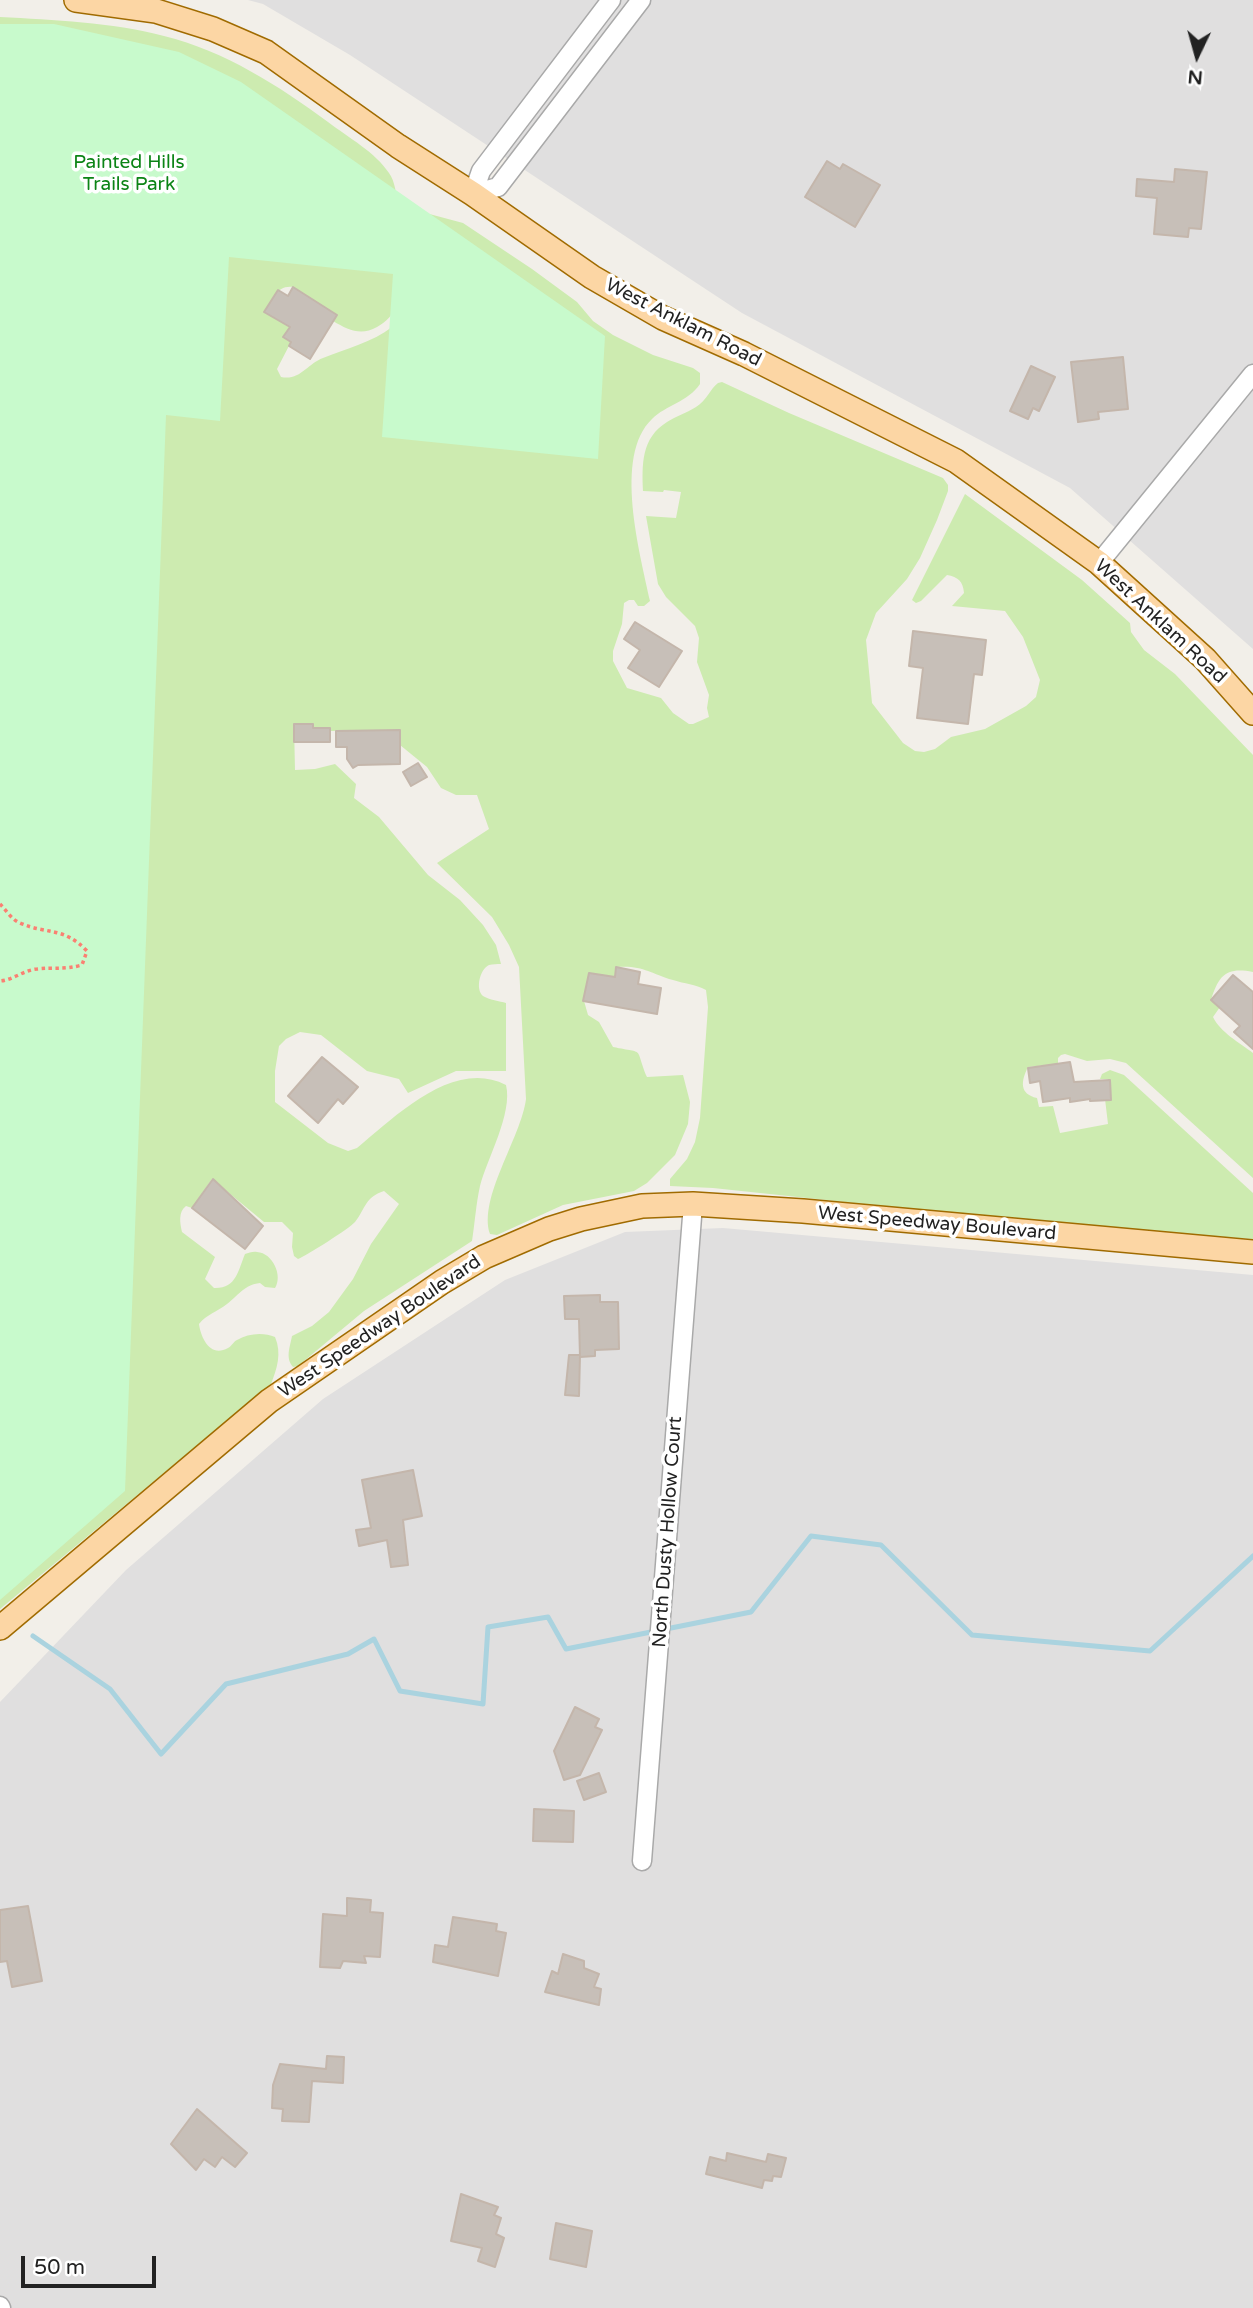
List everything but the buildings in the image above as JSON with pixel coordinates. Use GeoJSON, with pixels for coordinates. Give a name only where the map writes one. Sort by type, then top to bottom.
{"type":"FeatureCollection","features":[{"type":"Feature","properties":{"kind":"main road","name":"West Anklam Road"},"geometry":{"type":"LineString","coordinates":[[76,0],[156,11],[213,29],[266,52],[398,146],[473,194],[592,277],[663,318],[744,354],[956,461],[1099,563],[1205,659],[1253,713]]}},
{"type":"Feature","properties":{"kind":"main road","name":"West Speedway Boulevard"},"geometry":{"type":"LineString","coordinates":[[0,1629],[269,1401],[484,1257],[570,1222],[642,1206],[693,1204],[803,1211],[1253,1252]]}},
{"type":"Feature","properties":{"kind":"street"},"geometry":{"type":"LineString","coordinates":[[473,194],[481,171],[611,0]]}},
{"type":"Feature","properties":{"kind":"street"},"geometry":{"type":"LineString","coordinates":[[473,194],[498,187],[641,0]]}},
{"type":"Feature","properties":{"kind":"street"},"geometry":{"type":"LineString","coordinates":[[1099,563],[1253,374]]}},
{"type":"Feature","properties":{"kind":"street","name":"North Dusty Hollow Court"},"geometry":{"type":"LineString","coordinates":[[642,1861],[693,1204]]}},
{"type":"Feature","properties":{"kind":"path"},"geometry":{"type":"LineString","coordinates":[[0,904],[17,922],[63,933],[76,940],[87,951],[82,965],[66,970],[34,969],[7,981],[0,981]]}},
{"type":"Feature","properties":{"kind":"shaded area"},"geometry":{"type":"Polygon","coordinates":[[[248,0],[1253,0],[1253,649],[1070,488],[742,313],[350,55],[263,4],[248,0]]]}},
{"type":"Feature","properties":{"kind":"shaded area"},"geometry":{"type":"Polygon","coordinates":[[[723,1228],[1253,1275],[1253,2308],[0,2308],[0,1702],[126,1570],[323,1399],[505,1280],[625,1232],[723,1228]]]}},
{"type":"Feature","properties":{"kind":"green space"},"geometry":{"type":"Polygon","coordinates":[[[0,17],[82,22],[124,28],[164,36],[208,51],[230,60],[290,95],[383,165],[394,184],[404,235],[405,271],[398,304],[389,317],[377,327],[360,331],[333,321],[337,315],[293,287],[283,288],[265,312],[290,327],[284,337],[291,342],[277,369],[281,377],[293,377],[323,358],[376,337],[392,327],[401,316],[408,302],[412,270],[407,208],[463,223],[577,302],[593,321],[613,335],[653,355],[693,368],[700,373],[700,384],[695,390],[658,414],[640,435],[634,456],[633,506],[650,601],[644,606],[638,606],[634,600],[624,603],[622,624],[613,651],[613,661],[627,688],[661,698],[673,713],[689,724],[709,717],[709,695],[697,662],[699,638],[695,626],[666,597],[658,584],[646,516],[676,518],[681,492],[643,491],[643,462],[648,444],[658,428],[696,407],[715,385],[722,382],[943,478],[948,485],[937,520],[920,558],[907,579],[876,613],[866,640],[872,703],[903,743],[915,751],[935,749],[951,737],[985,729],[1026,706],[1036,697],[1040,680],[1023,637],[1005,611],[952,606],[964,593],[957,578],[947,575],[921,601],[916,603],[912,600],[965,494],[1082,580],[1130,623],[1131,632],[1144,650],[1175,674],[1253,755],[1253,972],[1236,971],[1225,975],[1217,984],[1211,1000],[1220,1007],[1213,1017],[1220,1028],[1253,1053],[1253,1178],[1126,1063],[1110,1059],[1087,1061],[1065,1054],[1058,1058],[1058,1064],[1028,1067],[1023,1086],[1027,1093],[1037,1098],[1039,1107],[1053,1106],[1060,1133],[1108,1124],[1105,1099],[1111,1098],[1108,1079],[1100,1079],[1102,1074],[1110,1070],[1124,1075],[1253,1193],[1253,1239],[1090,1228],[713,1188],[670,1186],[670,1179],[687,1159],[695,1142],[700,1118],[708,1007],[706,990],[633,967],[616,967],[615,977],[589,973],[584,1001],[588,1015],[599,1022],[613,1047],[638,1053],[647,1077],[683,1075],[690,1102],[688,1124],[675,1155],[647,1183],[634,1191],[563,1205],[497,1235],[490,1234],[490,1203],[523,1115],[526,1099],[519,967],[492,917],[437,863],[489,829],[477,795],[456,795],[441,788],[427,767],[400,745],[400,730],[330,731],[330,728],[313,728],[312,724],[294,725],[295,770],[335,764],[356,784],[354,798],[379,817],[428,875],[460,900],[483,925],[496,945],[501,964],[486,967],[479,989],[483,996],[506,1003],[506,1071],[456,1071],[408,1093],[399,1079],[367,1071],[321,1035],[300,1032],[279,1046],[275,1071],[275,1102],[328,1143],[348,1151],[357,1148],[407,1107],[446,1085],[466,1079],[486,1079],[506,1085],[506,1109],[480,1186],[472,1241],[364,1311],[298,1366],[293,1367],[289,1356],[292,1336],[312,1326],[329,1312],[353,1279],[371,1244],[399,1204],[384,1191],[378,1193],[369,1200],[355,1222],[298,1259],[294,1256],[292,1247],[293,1233],[282,1222],[264,1222],[212,1179],[192,1208],[183,1208],[180,1218],[182,1232],[215,1257],[205,1279],[214,1288],[227,1286],[235,1278],[245,1254],[254,1252],[268,1256],[278,1277],[275,1288],[265,1287],[260,1283],[246,1288],[202,1321],[199,1324],[200,1329],[207,1345],[216,1350],[228,1348],[237,1340],[251,1335],[266,1334],[275,1337],[277,1367],[271,1384],[0,1609],[0,17]]]}},
{"type":"Feature","properties":{"kind":"green space","name":"Painted Hills Trails Park"},"geometry":{"type":"Polygon","coordinates":[[[0,24],[54,24],[179,52],[241,82],[605,336],[598,459],[382,437],[393,274],[229,257],[220,421],[166,415],[125,1491],[0,1600],[0,24]]]}},
{"type":"Feature","properties":{"kind":"waterway"},"geometry":{"type":"LineString","coordinates":[[33,1636],[110,1689],[161,1754],[226,1684],[348,1654],[374,1639],[400,1691],[483,1704],[488,1627],[548,1617],[566,1649],[751,1612],[811,1536],[881,1545],[972,1635],[1150,1651],[1253,1556]]}}]}
